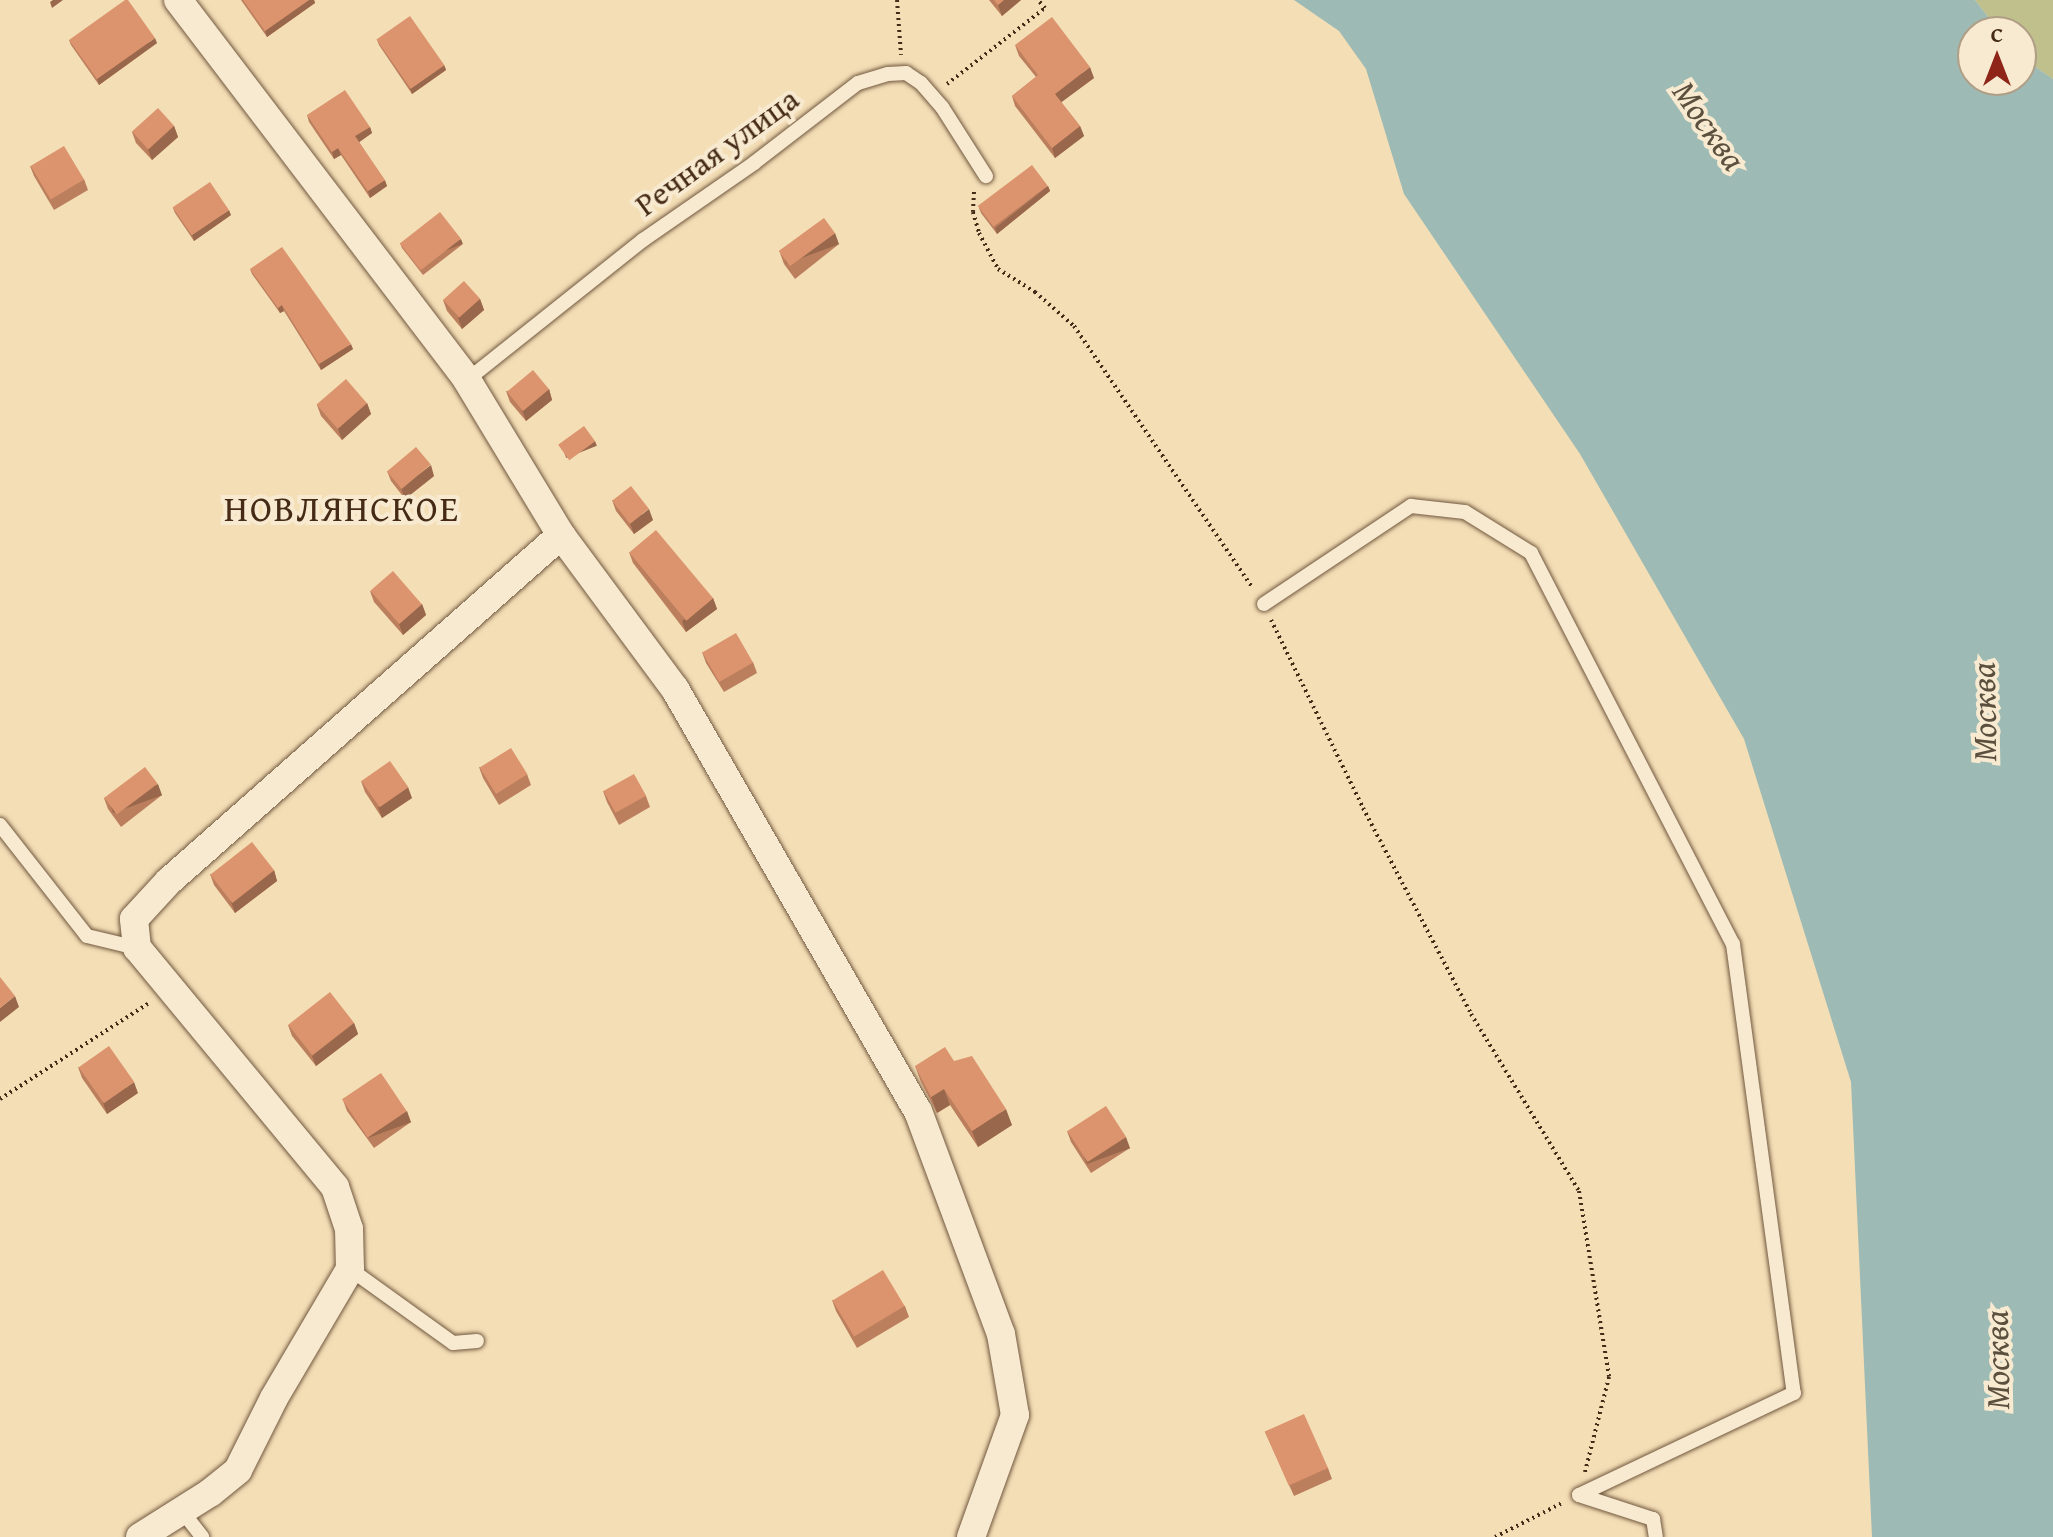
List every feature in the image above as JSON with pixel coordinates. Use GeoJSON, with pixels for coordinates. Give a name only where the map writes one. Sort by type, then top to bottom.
{"type":"FeatureCollection","features":[{"type":"Feature","properties":{"kind":"street"},"geometry":{"type":"LineString","coordinates":[[178,0],[467,380],[561,535],[675,689],[918,1111],[1001,1334],[1015,1415],[971,1537]]}},
{"type":"Feature","properties":{"kind":"street"},"geometry":{"type":"LineString","coordinates":[[140,1537],[238,1470],[274,1398],[350,1269],[349,1229],[335,1187],[137,948],[134,919],[169,881],[561,535]]}},
{"type":"Feature","properties":{"kind":"lane","name":"Речная улица"},"geometry":{"type":"LineString","coordinates":[[467,380],[643,240],[754,163],[858,83],[888,74],[906,73]]}},
{"type":"Feature","properties":{"kind":"lane"},"geometry":{"type":"LineString","coordinates":[[906,73],[932,94],[983,170]]}},
{"type":"Feature","properties":{"kind":"lane"},"geometry":{"type":"LineString","coordinates":[[1264,604],[1411,506],[1465,512],[1531,553],[1733,944],[1794,1393],[1579,1495]]}},
{"type":"Feature","properties":{"kind":"lane"},"geometry":{"type":"LineString","coordinates":[[0,825],[87,936],[137,948]]}},
{"type":"Feature","properties":{"kind":"lane"},"geometry":{"type":"LineString","coordinates":[[350,1269],[453,1343],[477,1341]]}},
{"type":"Feature","properties":{"kind":"lane"},"geometry":{"type":"LineString","coordinates":[[1579,1495],[1653,1519],[1656,1537]]}},
{"type":"Feature","properties":{"kind":"lane"},"geometry":{"type":"LineString","coordinates":[[182,1511],[202,1537]]}},
{"type":"Feature","properties":{"kind":"path"},"geometry":{"type":"LineString","coordinates":[[897,0],[906,73]]}},
{"type":"Feature","properties":{"kind":"path"},"geometry":{"type":"LineString","coordinates":[[932,94],[1045,8],[1038,0]]}},
{"type":"Feature","properties":{"kind":"path"},"geometry":{"type":"LineString","coordinates":[[983,170],[973,212],[979,233],[998,269],[1035,292],[1074,326],[1264,604],[1363,808],[1471,1014],[1579,1191],[1609,1377],[1579,1495],[1495,1537]]}},
{"type":"Feature","properties":{"kind":"path"},"geometry":{"type":"LineString","coordinates":[[0,1099],[88,1046],[170,989]]}},
{"type":"Feature","properties":{"kind":"green space"},"geometry":{"type":"Polygon","coordinates":[[[1975,0],[2053,0],[2053,79],[2037,68],[2037,16],[1988,16],[1975,0]]]}},
{"type":"Feature","properties":{"kind":"water","name":"Москва"},"geometry":{"type":"Polygon","coordinates":[[[1294,0],[1975,0],[1988,16],[1957,16],[1957,96],[2037,96],[2037,68],[2053,79],[2053,1537],[1872,1537],[1851,1082],[1744,739],[1580,454],[1404,194],[1366,69],[1339,31],[1294,0]]]}},
{"type":"Feature","properties":{"kind":"building"},"geometry":{"type":"Polygon","coordinates":[[[125,0],[155,38],[97,79],[69,40],[125,0]]]}},
{"type":"Feature","properties":{"kind":"building"},"geometry":{"type":"Polygon","coordinates":[[[243,0],[309,0],[265,31],[243,0]]]}},
{"type":"Feature","properties":{"kind":"building"},"geometry":{"type":"Polygon","coordinates":[[[410,16],[444,65],[411,89],[376,40],[410,16]]]}},
{"type":"Feature","properties":{"kind":"building"},"geometry":{"type":"Polygon","coordinates":[[[1052,17],[1090,67],[1055,94],[1080,126],[1052,148],[1012,96],[1038,75],[1015,45],[1052,17]]]}},
{"type":"Feature","properties":{"kind":"building"},"geometry":{"type":"Polygon","coordinates":[[[345,90],[370,127],[355,136],[385,180],[368,191],[338,148],[332,152],[307,115],[345,90]]]}},
{"type":"Feature","properties":{"kind":"building"},"geometry":{"type":"Polygon","coordinates":[[[158,108],[174,126],[148,149],[132,131],[158,108]]]}},
{"type":"Feature","properties":{"kind":"building"},"geometry":{"type":"Polygon","coordinates":[[[64,146],[84,179],[51,200],[31,166],[64,146]]]}},
{"type":"Feature","properties":{"kind":"building"},"geometry":{"type":"Polygon","coordinates":[[[1032,165],[1048,186],[993,227],[978,206],[1032,165]]]}},
{"type":"Feature","properties":{"kind":"building"},"geometry":{"type":"Polygon","coordinates":[[[210,182],[229,210],[192,235],[173,207],[210,182]]]}},
{"type":"Feature","properties":{"kind":"building"},"geometry":{"type":"Polygon","coordinates":[[[440,212],[461,239],[421,270],[400,243],[440,212]]]}},
{"type":"Feature","properties":{"kind":"building"},"geometry":{"type":"Polygon","coordinates":[[[824,218],[835,233],[790,266],[779,251],[824,218]]]}},
{"type":"Feature","properties":{"kind":"building"},"geometry":{"type":"Polygon","coordinates":[[[282,247],[351,344],[319,364],[282,305],[278,308],[250,269],[282,247]]]}},
{"type":"Feature","properties":{"kind":"building"},"geometry":{"type":"Polygon","coordinates":[[[464,281],[480,299],[459,318],[443,300],[464,281]]]}},
{"type":"Feature","properties":{"kind":"building"},"geometry":{"type":"Polygon","coordinates":[[[533,370],[549,389],[523,411],[507,392],[533,370]]]}},
{"type":"Feature","properties":{"kind":"building"},"geometry":{"type":"Polygon","coordinates":[[[346,379],[367,403],[338,429],[317,405],[346,379]]]}},
{"type":"Feature","properties":{"kind":"building"},"geometry":{"type":"Polygon","coordinates":[[[584,426],[595,441],[569,460],[558,445],[584,426]]]}},
{"type":"Feature","properties":{"kind":"building"},"geometry":{"type":"Polygon","coordinates":[[[416,447],[431,465],[402,489],[387,471],[416,447]]]}},
{"type":"Feature","properties":{"kind":"building"},"geometry":{"type":"Polygon","coordinates":[[[631,486],[649,509],[630,524],[612,501],[631,486]]]}},
{"type":"Feature","properties":{"kind":"building"},"geometry":{"type":"Polygon","coordinates":[[[656,530],[713,598],[686,621],[629,552],[656,530]]]}},
{"type":"Feature","properties":{"kind":"building"},"geometry":{"type":"Polygon","coordinates":[[[393,571],[422,604],[399,624],[370,591],[393,571]]]}},
{"type":"Feature","properties":{"kind":"building"},"geometry":{"type":"Polygon","coordinates":[[[736,633],[753,662],[719,682],[702,652],[736,633]]]}},
{"type":"Feature","properties":{"kind":"building"},"geometry":{"type":"Polygon","coordinates":[[[511,748],[527,774],[496,794],[480,768],[511,748]]]}},
{"type":"Feature","properties":{"kind":"building"},"geometry":{"type":"Polygon","coordinates":[[[390,761],[408,787],[380,807],[361,781],[390,761]]]}},
{"type":"Feature","properties":{"kind":"building"},"geometry":{"type":"Polygon","coordinates":[[[145,767],[158,784],[117,814],[104,798],[145,767]]]}},
{"type":"Feature","properties":{"kind":"building"},"geometry":{"type":"Polygon","coordinates":[[[634,774],[646,796],[616,813],[603,791],[634,774]]]}},
{"type":"Feature","properties":{"kind":"building"},"geometry":{"type":"Polygon","coordinates":[[[252,842],[274,870],[232,903],[210,875],[252,842]]]}},
{"type":"Feature","properties":{"kind":"building"},"geometry":{"type":"Polygon","coordinates":[[[0,977],[15,996],[0,1008],[0,977]]]}},
{"type":"Feature","properties":{"kind":"building"},"geometry":{"type":"Polygon","coordinates":[[[330,992],[354,1023],[312,1055],[288,1025],[330,992]]]}},
{"type":"Feature","properties":{"kind":"building"},"geometry":{"type":"Polygon","coordinates":[[[109,1046],[134,1082],[104,1103],[79,1067],[109,1046]]]}},
{"type":"Feature","properties":{"kind":"building"},"geometry":{"type":"Polygon","coordinates":[[[945,1047],[954,1061],[972,1056],[1006,1109],[972,1131],[944,1089],[931,1097],[915,1066],[945,1047]]]}},
{"type":"Feature","properties":{"kind":"building"},"geometry":{"type":"Polygon","coordinates":[[[381,1073],[407,1111],[368,1137],[342,1099],[381,1073]]]}},
{"type":"Feature","properties":{"kind":"building"},"geometry":{"type":"Polygon","coordinates":[[[1106,1106],[1126,1137],[1088,1162],[1067,1131],[1106,1106]]]}},
{"type":"Feature","properties":{"kind":"building"},"geometry":{"type":"Polygon","coordinates":[[[883,1270],[905,1306],[854,1336],[832,1300],[883,1270]]]}},
{"type":"Feature","properties":{"kind":"building"},"geometry":{"type":"Polygon","coordinates":[[[1304,1414],[1328,1468],[1289,1485],[1265,1431],[1304,1414]]]}},
{"type":"Feature","properties":{"kind":"district","name":"НОВЛЯНСКОЕ"},"geometry":{"type":"Point","coordinates":[342,508]}}]}
